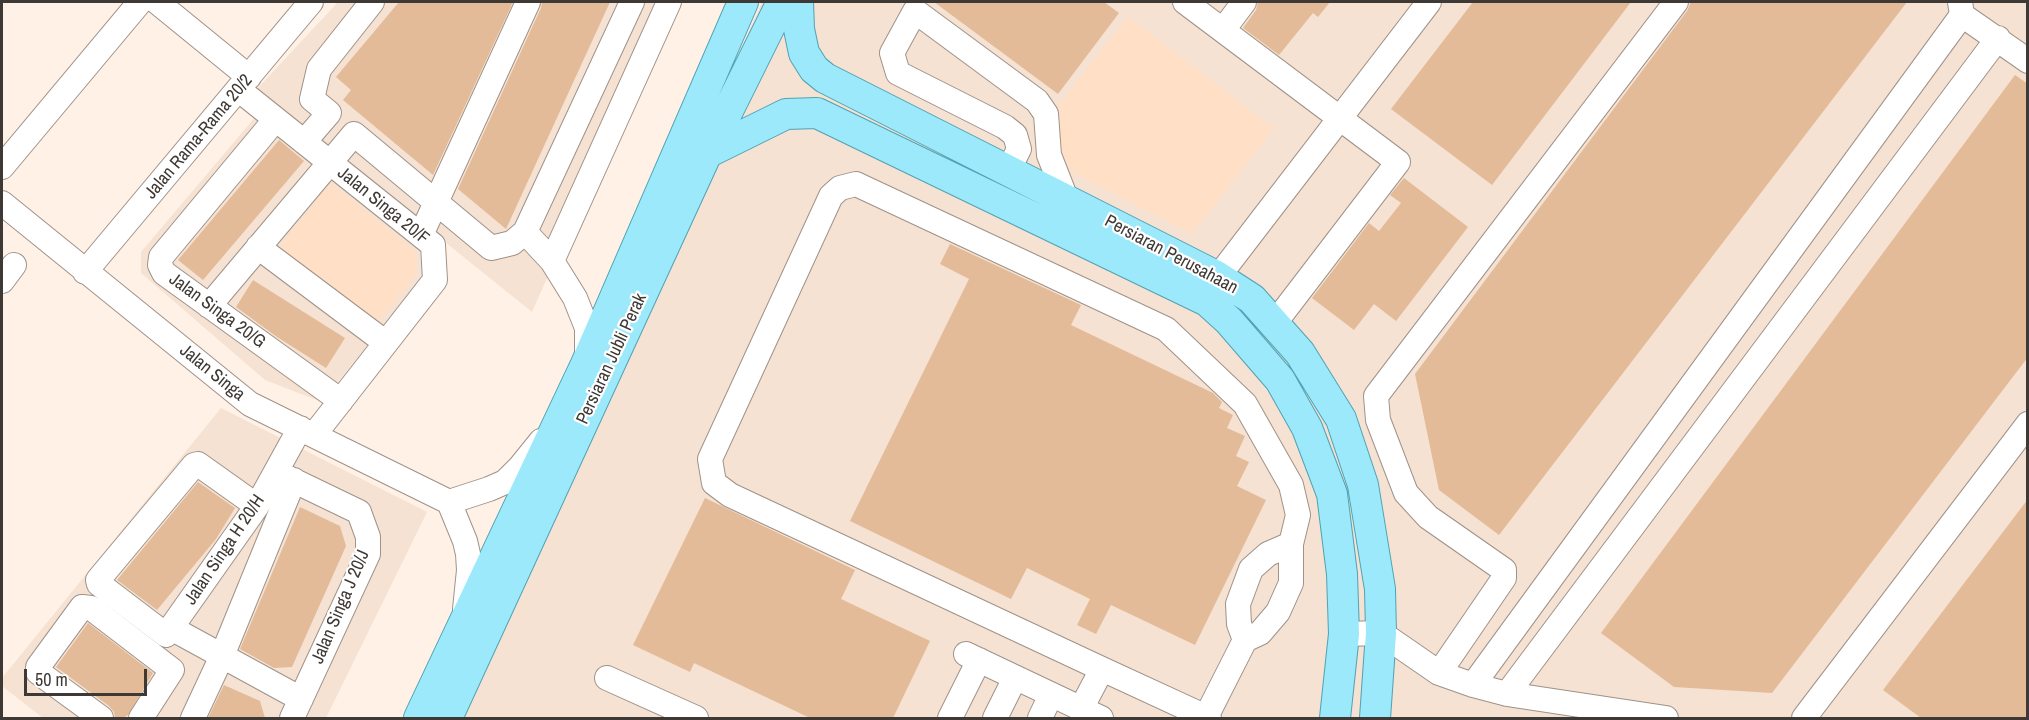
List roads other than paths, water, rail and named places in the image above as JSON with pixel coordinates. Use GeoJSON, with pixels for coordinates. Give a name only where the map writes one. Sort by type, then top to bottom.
{"type":"FeatureCollection","features":[{"type":"Feature","properties":{"kind":"main road","name":"Persiaran Jubli Perak"},"geometry":{"type":"LineString","coordinates":[[419,718],[564,413],[743,2]]}},
{"type":"Feature","properties":{"kind":"main road","name":"Persiaran Jubli Perak"},"geometry":{"type":"LineString","coordinates":[[447,718],[708,153],[782,2]]}},
{"type":"Feature","properties":{"kind":"main road","name":"Persiaran Perusahaan"},"geometry":{"type":"LineString","coordinates":[[798,2],[799,29],[804,53],[814,69],[825,78],[1014,160],[1067,201],[1218,277],[1252,299],[1300,353],[1341,419],[1363,485],[1380,589],[1381,633],[1375,718]]}},
{"type":"Feature","properties":{"kind":"main road","name":"Persiaran Perusahaan"},"geometry":{"type":"LineString","coordinates":[[708,153],[786,114],[817,113],[1207,301],[1229,321],[1280,380],[1307,428],[1332,494],[1342,574],[1344,634],[1335,718]]}},
{"type":"Feature","properties":{"kind":"street"},"geometry":{"type":"LineString","coordinates":[[2,167],[140,2]]}},
{"type":"Feature","properties":{"kind":"street","name":"Jalan Singa 20/F"},"geometry":{"type":"LineString","coordinates":[[158,2],[244,83],[275,120],[433,245],[435,280],[341,401],[307,432],[285,476]]}},
{"type":"Feature","properties":{"kind":"street","name":"Jalan Rama-Rama 20/2"},"geometry":{"type":"LineString","coordinates":[[85,272],[311,2]]}},
{"type":"Feature","properties":{"kind":"street"},"geometry":{"type":"LineString","coordinates":[[304,142],[329,113],[312,99],[319,69],[372,2]]}},
{"type":"Feature","properties":{"kind":"street"},"geometry":{"type":"LineString","coordinates":[[421,235],[528,2]]}},
{"type":"Feature","properties":{"kind":"street"},"geometry":{"type":"LineString","coordinates":[[210,306],[354,134],[490,248],[512,243],[525,232],[632,2]]}},
{"type":"Feature","properties":{"kind":"street"},"geometry":{"type":"LineString","coordinates":[[552,261],[669,2]]}},
{"type":"Feature","properties":{"kind":"street"},"geometry":{"type":"LineString","coordinates":[[1185,2],[1398,162],[1274,324]]}},
{"type":"Feature","properties":{"kind":"street"},"geometry":{"type":"LineString","coordinates":[[1223,30],[1245,2]]}},
{"type":"Feature","properties":{"kind":"street"},"geometry":{"type":"LineString","coordinates":[[1218,277],[1429,2]]}},
{"type":"Feature","properties":{"kind":"street"},"geometry":{"type":"LineString","coordinates":[[1439,673],[1504,578],[1504,570],[1428,517],[1406,493],[1378,420],[1376,396],[1676,2]]}},
{"type":"Feature","properties":{"kind":"street"},"geometry":{"type":"LineString","coordinates":[[1049,155],[1014,160],[1016,135],[1005,127],[898,73],[892,53],[917,6],[1037,101],[1046,114],[1049,155],[1067,201]]}},
{"type":"Feature","properties":{"kind":"street"},"geometry":{"type":"LineString","coordinates":[[1473,685],[1961,8],[2028,61]]}},
{"type":"Feature","properties":{"kind":"street"},"geometry":{"type":"LineString","coordinates":[[1507,694],[1998,38]]}},
{"type":"Feature","properties":{"kind":"street","name":"Jalan Singa 20/G"},"geometry":{"type":"LineString","coordinates":[[275,120],[161,257],[160,265],[164,273],[341,401]]}},
{"type":"Feature","properties":{"kind":"street"},"geometry":{"type":"LineString","coordinates":[[856,184],[1166,329],[1245,404],[1291,485],[1298,515],[1291,544],[1291,583],[1278,612],[1260,633],[1245,640],[1207,718],[730,495],[714,483],[710,459],[831,195],[840,188],[856,184]]}},
{"type":"Feature","properties":{"kind":"street","name":"Jalan Singa"},"geometry":{"type":"LineString","coordinates":[[2,203],[250,404],[448,501]]}},
{"type":"Feature","properties":{"kind":"street"},"geometry":{"type":"LineString","coordinates":[[525,232],[552,261],[575,298],[587,328],[586,364]]}},
{"type":"Feature","properties":{"kind":"street"},"geometry":{"type":"LineString","coordinates":[[258,248],[386,343]]}},
{"type":"Feature","properties":{"kind":"street"},"geometry":{"type":"LineString","coordinates":[[463,622],[469,570],[468,554],[448,501],[505,482],[564,413]]}},
{"type":"Feature","properties":{"kind":"street"},"geometry":{"type":"LineString","coordinates":[[1804,718],[2028,424]]}},
{"type":"Feature","properties":{"kind":"street"},"geometry":{"type":"LineString","coordinates":[[257,506],[198,464],[194,465],[99,580],[99,584],[169,631],[222,656],[296,709]]}},
{"type":"Feature","properties":{"kind":"street"},"geometry":{"type":"LineString","coordinates":[[193,718],[222,656],[285,476]]}},
{"type":"Feature","properties":{"kind":"street","name":"Jalan Singa H 20/H"},"geometry":{"type":"LineString","coordinates":[[150,654],[169,631],[257,506],[285,476]]}},
{"type":"Feature","properties":{"kind":"street","name":"Jalan Singa J 20/J"},"geometry":{"type":"LineString","coordinates":[[285,476],[359,512],[368,537],[368,554],[296,709]]}},
{"type":"Feature","properties":{"kind":"street"},"geometry":{"type":"LineString","coordinates":[[1245,640],[1239,624],[1238,604],[1251,569],[1268,554],[1291,544]]}},
{"type":"Feature","properties":{"kind":"street"},"geometry":{"type":"LineString","coordinates":[[101,718],[38,672],[38,667],[82,607],[91,608],[172,670],[141,718]]}},
{"type":"Feature","properties":{"kind":"street"},"geometry":{"type":"LineString","coordinates":[[1344,634],[1381,633],[1439,673],[1507,694],[1666,718]]}},
{"type":"Feature","properties":{"kind":"street"},"geometry":{"type":"LineString","coordinates":[[950,718],[973,657],[1089,715],[1102,669]]}},
{"type":"Feature","properties":{"kind":"street"},"geometry":{"type":"LineString","coordinates":[[607,678],[696,718]]}},
{"type":"Feature","properties":{"kind":"street"},"geometry":{"type":"LineString","coordinates":[[995,718],[1015,678]]}},
{"type":"Feature","properties":{"kind":"street"},"geometry":{"type":"LineString","coordinates":[[1040,718],[1051,695]]}}]}
